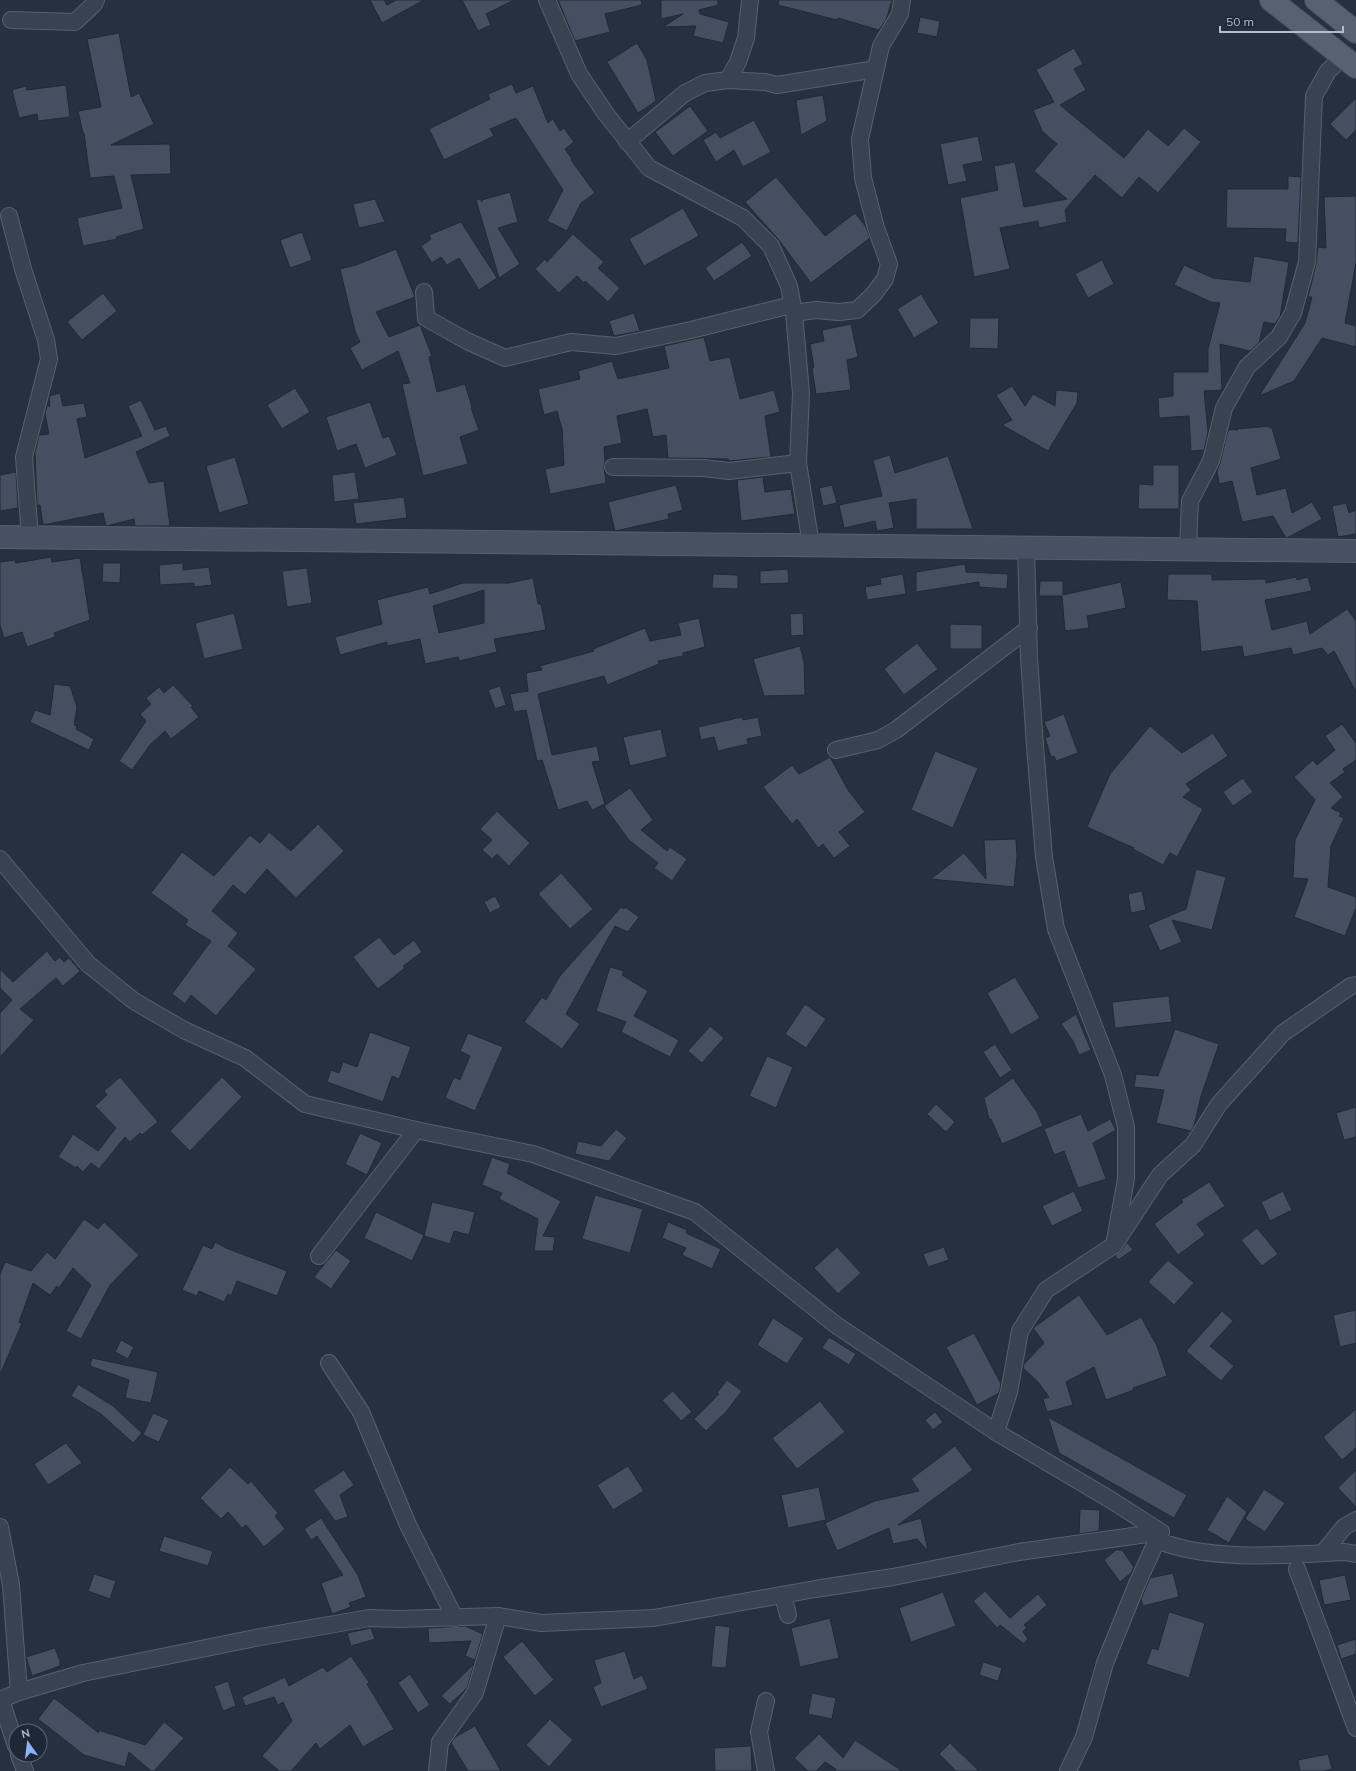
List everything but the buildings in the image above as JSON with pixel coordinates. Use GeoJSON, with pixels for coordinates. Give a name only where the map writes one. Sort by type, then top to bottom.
{"type":"FeatureCollection","features":[{"type":"Feature","properties":{"kind":"main road"},"geometry":{"type":"LineString","coordinates":[[1272,0],[1349,62]]}},
{"type":"Feature","properties":{"kind":"main road"},"geometry":{"type":"LineString","coordinates":[[1316,0],[1356,32]]}},
{"type":"Feature","properties":{"kind":"main road"},"geometry":{"type":"LineString","coordinates":[[0,537],[1026,548],[1188,548],[1356,551]]}},
{"type":"Feature","properties":{"kind":"street"},"geometry":{"type":"LineString","coordinates":[[11,20],[75,22],[94,4],[96,0]]}},
{"type":"Feature","properties":{"kind":"street"},"geometry":{"type":"LineString","coordinates":[[547,0],[579,74],[627,142],[649,168],[743,218],[771,246],[789,286],[801,393],[798,463],[812,545]]}},
{"type":"Feature","properties":{"kind":"street"},"geometry":{"type":"LineString","coordinates":[[728,80],[738,62],[746,38],[750,0]]}},
{"type":"Feature","properties":{"kind":"street"},"geometry":{"type":"LineString","coordinates":[[424,292],[426,318],[461,338],[505,358],[572,342],[616,346],[792,309],[839,312],[857,310],[873,295],[885,279],[888,264],[876,228],[863,178],[860,139],[880,46],[900,14],[902,0]]}},
{"type":"Feature","properties":{"kind":"street"},"geometry":{"type":"LineString","coordinates":[[1188,548],[1190,501],[1211,462],[1224,408],[1247,367],[1279,337],[1293,314],[1307,262],[1314,96],[1328,71],[1349,62]]}},
{"type":"Feature","properties":{"kind":"street"},"geometry":{"type":"LineString","coordinates":[[627,142],[685,93],[705,83],[728,80],[765,82],[777,85],[876,69]]}},
{"type":"Feature","properties":{"kind":"street"},"geometry":{"type":"LineString","coordinates":[[9,216],[23,269],[46,340],[49,359],[24,457],[30,538]]}},
{"type":"Feature","properties":{"kind":"street"},"geometry":{"type":"LineString","coordinates":[[613,467],[703,468],[729,472],[798,463]]}},
{"type":"Feature","properties":{"kind":"street"},"geometry":{"type":"LineString","coordinates":[[1026,548],[1029,657],[1044,857],[1056,929],[1113,1075],[1126,1127],[1126,1179],[1114,1245]]}},
{"type":"Feature","properties":{"kind":"street"},"geometry":{"type":"LineString","coordinates":[[836,750],[878,740],[896,730],[1029,628]]}},
{"type":"Feature","properties":{"kind":"street"},"geometry":{"type":"LineString","coordinates":[[0,859],[88,964],[134,1001],[184,1030],[245,1058],[305,1104],[416,1130],[533,1154],[695,1212],[836,1325],[996,1432],[1111,1500],[1169,1545],[1215,1554],[1345,1552],[1356,1554]]}},
{"type":"Feature","properties":{"kind":"street"},"geometry":{"type":"LineString","coordinates":[[996,1432],[1009,1392],[1020,1331],[1046,1290],[1114,1245],[1160,1175],[1193,1145],[1219,1104],[1283,1033],[1351,986],[1356,985]]}},
{"type":"Feature","properties":{"kind":"street"},"geometry":{"type":"LineString","coordinates":[[320,1256],[416,1130]]}},
{"type":"Feature","properties":{"kind":"street"},"geometry":{"type":"LineString","coordinates":[[330,1363],[361,1412],[408,1525],[455,1618]]}},
{"type":"Feature","properties":{"kind":"street"},"geometry":{"type":"LineString","coordinates":[[1323,1553],[1344,1527],[1356,1520]]}},
{"type":"Feature","properties":{"kind":"street"},"geometry":{"type":"LineString","coordinates":[[0,1527],[11,1585],[19,1692]]}},
{"type":"Feature","properties":{"kind":"street"},"geometry":{"type":"LineString","coordinates":[[8,1723],[0,1700],[19,1692],[83,1673],[255,1638],[369,1618],[399,1619],[498,1616],[541,1623],[654,1618],[893,1577],[1019,1552],[1159,1536]]}},
{"type":"Feature","properties":{"kind":"street"},"geometry":{"type":"LineString","coordinates":[[1068,1771],[1084,1738],[1105,1663],[1137,1584],[1159,1536]]}},
{"type":"Feature","properties":{"kind":"street"},"geometry":{"type":"LineString","coordinates":[[1297,1569],[1356,1728]]}},
{"type":"Feature","properties":{"kind":"street"},"geometry":{"type":"LineString","coordinates":[[783,1595],[788,1615]]}},
{"type":"Feature","properties":{"kind":"street"},"geometry":{"type":"LineString","coordinates":[[437,1771],[440,1742],[475,1693],[498,1616]]}},
{"type":"Feature","properties":{"kind":"street"},"geometry":{"type":"LineString","coordinates":[[766,1701],[759,1732],[766,1771]]}}]}
